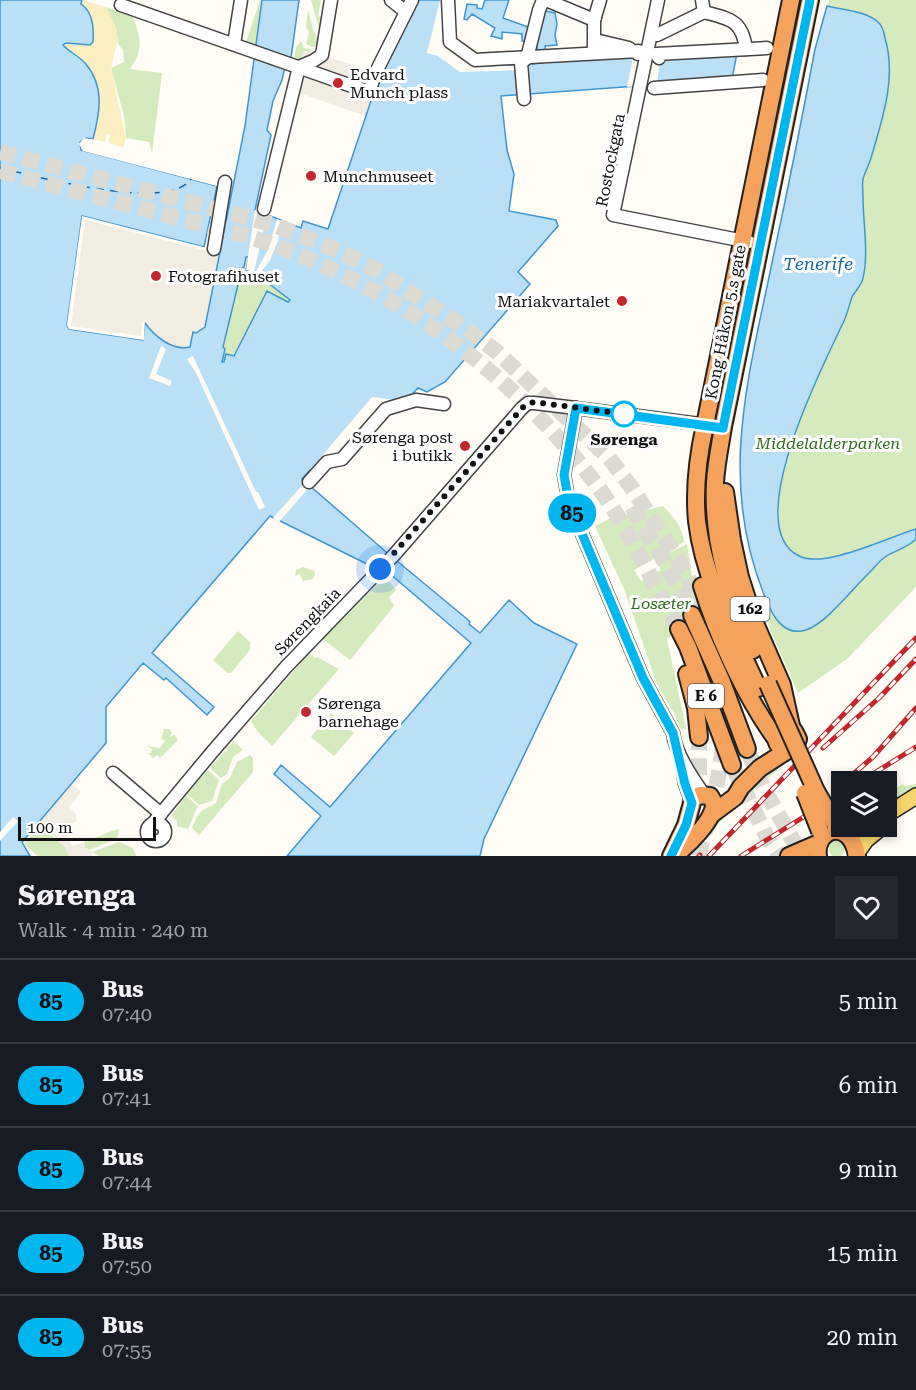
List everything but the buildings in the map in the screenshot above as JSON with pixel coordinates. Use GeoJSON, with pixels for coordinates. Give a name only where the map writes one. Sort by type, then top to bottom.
{"type":"FeatureCollection","features":[{"type":"Feature","properties":{"kind":"highway","name":"Kong Håkon 5.s gate"},"geometry":{"type":"LineString","coordinates":[[791,0],[705,425],[697,478],[698,521],[714,588],[816,791],[828,837],[854,842],[856,855]]}},
{"type":"Feature","properties":{"kind":"highway","name":"Kong Håkon 5.s gate"},"geometry":{"type":"LineString","coordinates":[[763,686],[724,563],[715,497],[723,428],[810,0]]}},
{"type":"Feature","properties":{"kind":"highway","name":"162"},"geometry":{"type":"LineString","coordinates":[[672,856],[695,837],[703,806],[735,796],[780,744],[780,730],[792,729],[782,685],[754,621],[737,566],[720,453]]}},
{"type":"Feature","properties":{"kind":"highway","name":"162"},"geometry":{"type":"LineString","coordinates":[[698,521],[699,570],[708,604],[749,698],[780,744]]}},
{"type":"Feature","properties":{"kind":"highway","name":"E 6"},"geometry":{"type":"LineString","coordinates":[[692,615],[747,749]]}},
{"type":"Feature","properties":{"kind":"highway","name":"E 6"},"geometry":{"type":"LineString","coordinates":[[699,736],[693,693],[676,631],[688,646],[732,765]]}},
{"type":"Feature","properties":{"kind":"highway"},"geometry":{"type":"LineString","coordinates":[[789,856],[828,837]]}},
{"type":"Feature","properties":{"kind":"main road"},"geometry":{"type":"LineString","coordinates":[[897,808],[916,796]]}},
{"type":"Feature","properties":{"kind":"main road"},"geometry":{"type":"LineString","coordinates":[[897,819],[916,807]]}},
{"type":"Feature","properties":{"kind":"main road"},"geometry":{"type":"LineString","coordinates":[[856,855],[870,837]]}},
{"type":"Feature","properties":{"kind":"street"},"geometry":{"type":"LineString","coordinates":[[238,45],[241,0]]}},
{"type":"Feature","properties":{"kind":"street"},"geometry":{"type":"LineString","coordinates":[[264,209],[299,67],[322,55],[331,0]]}},
{"type":"Feature","properties":{"kind":"street"},"geometry":{"type":"LineString","coordinates":[[391,0],[406,12]]}},
{"type":"Feature","properties":{"kind":"street"},"geometry":{"type":"LineString","coordinates":[[121,5],[369,92],[376,72],[412,0]]}},
{"type":"Feature","properties":{"kind":"street"},"geometry":{"type":"LineString","coordinates":[[448,0],[447,21],[450,42],[475,60],[494,63],[642,52],[595,40]]}},
{"type":"Feature","properties":{"kind":"street"},"geometry":{"type":"LineString","coordinates":[[594,54],[594,20],[600,0]]}},
{"type":"Feature","properties":{"kind":"street","name":"Rostockgata"},"geometry":{"type":"LineString","coordinates":[[658,0],[613,215],[761,245]]}},
{"type":"Feature","properties":{"kind":"street"},"geometry":{"type":"LineString","coordinates":[[524,99],[532,59],[531,44],[542,3],[594,20]]}},
{"type":"Feature","properties":{"kind":"street"},"geometry":{"type":"LineString","coordinates":[[652,35],[657,35],[703,6],[738,24],[746,49]]}},
{"type":"Feature","properties":{"kind":"street"},"geometry":{"type":"LineString","coordinates":[[658,58],[656,54],[767,48]]}},
{"type":"Feature","properties":{"kind":"street"},"geometry":{"type":"LineString","coordinates":[[654,88],[763,80]]}},
{"type":"Feature","properties":{"kind":"street"},"geometry":{"type":"LineString","coordinates":[[214,249],[225,182]]}},
{"type":"Feature","properties":{"kind":"street"},"geometry":{"type":"LineString","coordinates":[[309,482],[327,462],[342,459],[386,409],[416,400],[444,404]]}},
{"type":"Feature","properties":{"kind":"street","name":"Sørengkaia"},"geometry":{"type":"LineString","coordinates":[[113,772],[158,818],[286,667],[394,555],[528,403],[723,428]]}},
{"type":"Feature","properties":{"kind":"street"},"geometry":{"type":"LineString","coordinates":[[575,408],[564,475],[569,503],[643,678],[673,733],[677,748],[703,806]]}},
{"type":"Feature","properties":{"kind":"green space"},"geometry":{"type":"Polygon","coordinates":[[[260,0],[262,0],[256,46],[246,42],[260,0]]]}},
{"type":"Feature","properties":{"kind":"green space"},"geometry":{"type":"Polygon","coordinates":[[[311,0],[321,0],[318,15],[324,21],[321,35],[311,0]]]}},
{"type":"Feature","properties":{"kind":"green space","name":"Middelalderparken"},"geometry":{"type":"Polygon","coordinates":[[[829,0],[916,0],[916,587],[847,659],[798,693],[771,632],[762,590],[749,549],[741,500],[739,450],[746,392],[815,49],[829,0]]]}},
{"type":"Feature","properties":{"kind":"green space"},"geometry":{"type":"Polygon","coordinates":[[[106,7],[133,17],[140,44],[138,56],[130,69],[162,73],[152,153],[149,142],[126,138],[124,116],[111,68],[124,62],[123,50],[118,44],[116,28],[106,7]]]}},
{"type":"Feature","properties":{"kind":"green space"},"geometry":{"type":"Polygon","coordinates":[[[308,10],[319,46],[312,47],[306,44],[309,32],[306,27],[308,10]]]}},
{"type":"Feature","properties":{"kind":"green space"},"geometry":{"type":"Polygon","coordinates":[[[301,41],[304,48],[312,50],[304,52],[299,60],[294,59],[296,47],[301,41]]]}},
{"type":"Feature","properties":{"kind":"green space"},"geometry":{"type":"Polygon","coordinates":[[[246,257],[249,257],[246,270],[255,273],[290,299],[288,302],[267,291],[233,356],[222,362],[225,349],[223,347],[246,257]]]}},
{"type":"Feature","properties":{"kind":"green space","name":"Losæter"},"geometry":{"type":"Polygon","coordinates":[[[663,506],[677,522],[684,542],[634,570],[641,581],[661,570],[655,560],[687,544],[694,588],[700,606],[667,639],[686,728],[681,730],[657,684],[624,589],[595,526],[609,519],[663,506]]]}},
{"type":"Feature","properties":{"kind":"green space"},"geometry":{"type":"Polygon","coordinates":[[[303,567],[314,571],[313,579],[303,581],[300,574],[295,576],[296,570],[303,567]]]}},
{"type":"Feature","properties":{"kind":"green space"},"geometry":{"type":"Polygon","coordinates":[[[385,577],[396,590],[389,597],[394,606],[350,660],[323,639],[385,577]]]}},
{"type":"Feature","properties":{"kind":"green space"},"geometry":{"type":"Polygon","coordinates":[[[238,631],[250,642],[250,650],[231,673],[227,673],[213,660],[238,631]]]}},
{"type":"Feature","properties":{"kind":"green space"},"geometry":{"type":"Polygon","coordinates":[[[309,653],[339,669],[272,746],[257,731],[251,721],[309,653]]]}},
{"type":"Feature","properties":{"kind":"green space"},"geometry":{"type":"Polygon","coordinates":[[[331,713],[354,733],[334,756],[311,737],[331,713]]]}},
{"type":"Feature","properties":{"kind":"green space"},"geometry":{"type":"Polygon","coordinates":[[[164,729],[169,729],[172,733],[169,737],[175,735],[178,740],[160,758],[157,755],[153,758],[148,753],[151,753],[152,749],[147,746],[160,748],[165,741],[161,739],[164,729]]]}},
{"type":"Feature","properties":{"kind":"green space"},"geometry":{"type":"Polygon","coordinates":[[[234,741],[243,750],[233,757],[227,774],[221,778],[210,768],[234,741]]]}},
{"type":"Feature","properties":{"kind":"green space"},"geometry":{"type":"Polygon","coordinates":[[[250,755],[253,758],[253,772],[199,835],[192,828],[199,815],[216,803],[222,784],[230,778],[237,762],[250,755]]]}},
{"type":"Feature","properties":{"kind":"green space"},"geometry":{"type":"Polygon","coordinates":[[[782,758],[785,763],[727,815],[688,856],[680,856],[782,758]]]}},
{"type":"Feature","properties":{"kind":"green space"},"geometry":{"type":"Polygon","coordinates":[[[208,770],[219,780],[212,801],[199,805],[187,794],[208,770]]]}},
{"type":"Feature","properties":{"kind":"green space"},"geometry":{"type":"Polygon","coordinates":[[[903,784],[904,786],[916,784],[916,789],[897,804],[897,787],[903,784]]]}},
{"type":"Feature","properties":{"kind":"green space"},"geometry":{"type":"Polygon","coordinates":[[[186,796],[198,806],[188,829],[177,826],[177,821],[171,816],[186,796]]]}},
{"type":"Feature","properties":{"kind":"green space"},"geometry":{"type":"Polygon","coordinates":[[[40,826],[65,847],[69,856],[38,856],[24,844],[40,826]]]}},
{"type":"Feature","properties":{"kind":"green space"},"geometry":{"type":"Polygon","coordinates":[[[119,830],[117,839],[89,850],[85,848],[84,842],[119,830]]]}},
{"type":"Feature","properties":{"kind":"green space"},"geometry":{"type":"Polygon","coordinates":[[[837,841],[843,843],[843,855],[831,855],[829,849],[831,843],[837,841]]]}},
{"type":"Feature","properties":{"kind":"green space"},"geometry":{"type":"Polygon","coordinates":[[[119,842],[133,848],[136,856],[99,856],[92,852],[119,842]]]}},
{"type":"Feature","properties":{"kind":"sand"},"geometry":{"type":"Polygon","coordinates":[[[82,0],[106,7],[116,28],[118,39],[111,68],[126,138],[123,148],[109,143],[110,134],[107,134],[105,142],[93,139],[99,109],[96,81],[85,63],[63,45],[66,43],[90,45],[93,42],[92,22],[81,4],[82,0]]]}},
{"type":"Feature","properties":{"kind":"shaded area","name":"Edvard Munch plass"},"geometry":{"type":"Polygon","coordinates":[[[304,51],[380,73],[366,116],[296,92],[299,60],[304,51]]]}},
{"type":"Feature","properties":{"kind":"shaded area"},"geometry":{"type":"Polygon","coordinates":[[[82,216],[220,251],[205,327],[190,347],[182,349],[152,334],[144,340],[69,329],[67,325],[82,216]]]}},
{"type":"Feature","properties":{"kind":"shaded area"},"geometry":{"type":"Polygon","coordinates":[[[72,784],[81,792],[69,807],[75,813],[77,821],[65,827],[72,846],[84,842],[85,849],[92,852],[92,856],[69,856],[65,847],[40,826],[24,844],[21,842],[72,784]]]}},
{"type":"Feature","properties":{"kind":"water"},"geometry":{"type":"Polygon","coordinates":[[[0,0],[82,0],[81,4],[88,11],[92,21],[93,42],[90,45],[66,43],[63,45],[85,63],[96,81],[98,90],[98,119],[93,139],[86,138],[80,142],[81,150],[217,186],[204,247],[82,216],[67,325],[69,329],[143,340],[145,323],[165,342],[184,348],[190,347],[193,332],[196,333],[205,327],[245,126],[262,0],[299,0],[291,58],[285,67],[273,101],[267,130],[271,135],[255,210],[301,228],[303,221],[328,229],[384,62],[414,0],[441,0],[446,45],[473,67],[538,63],[537,45],[522,41],[522,34],[502,32],[502,39],[491,36],[495,28],[472,14],[467,20],[464,19],[467,4],[477,5],[477,8],[482,9],[485,0],[509,0],[503,18],[528,27],[536,9],[555,13],[557,45],[545,46],[546,54],[737,53],[732,79],[501,96],[507,150],[514,174],[509,211],[556,220],[558,226],[518,272],[530,284],[445,382],[427,392],[418,388],[407,400],[312,472],[310,470],[302,479],[467,619],[469,624],[480,633],[509,600],[534,623],[577,644],[484,839],[480,856],[287,856],[321,816],[274,774],[281,765],[330,807],[471,643],[376,562],[371,566],[270,516],[152,653],[214,707],[207,715],[166,678],[164,680],[143,663],[106,707],[106,743],[22,842],[30,856],[0,856],[0,0]],[[246,257],[242,268],[223,347],[225,349],[222,362],[226,354],[234,356],[267,291],[288,302],[290,300],[255,273],[246,270],[249,257],[246,257]]]}},
{"type":"Feature","properties":{"kind":"water","name":"Tenerife"},"geometry":{"type":"Polygon","coordinates":[[[827,6],[861,13],[880,24],[888,53],[889,84],[880,129],[863,181],[866,248],[862,281],[852,297],[791,444],[782,480],[778,513],[783,539],[799,556],[810,559],[840,555],[916,529],[916,539],[883,559],[822,620],[806,630],[798,631],[791,630],[780,623],[765,597],[751,554],[743,511],[740,469],[747,386],[815,49],[827,6]]]}},
{"type":"Feature","properties":{"kind":"pier"},"geometry":{"type":"Polygon","coordinates":[[[440,0],[445,1],[446,46],[473,67],[524,65],[524,70],[460,72],[438,56],[427,53],[440,0]]]}},
{"type":"Feature","properties":{"kind":"pier"},"geometry":{"type":"Polygon","coordinates":[[[634,53],[660,58],[657,84],[627,87],[633,58],[544,64],[544,60],[634,53]]]}},
{"type":"Feature","properties":{"kind":"pier"},"geometry":{"type":"Polygon","coordinates":[[[84,138],[95,140],[84,142],[82,145],[84,149],[218,183],[217,186],[83,151],[79,144],[84,138]]]}},
{"type":"Feature","properties":{"kind":"pier"},"geometry":{"type":"Polygon","coordinates":[[[255,210],[268,212],[254,272],[246,270],[255,210]]]}},
{"type":"Feature","properties":{"kind":"pier"},"geometry":{"type":"Polygon","coordinates":[[[82,216],[207,248],[203,250],[85,220],[71,326],[141,336],[142,322],[145,320],[144,340],[69,329],[67,325],[82,216]]]}},
{"type":"Feature","properties":{"kind":"pier"},"geometry":{"type":"Polygon","coordinates":[[[277,219],[282,221],[278,241],[270,260],[258,276],[255,273],[268,250],[277,219]]]}},
{"type":"Feature","properties":{"kind":"pier"},"geometry":{"type":"Polygon","coordinates":[[[161,346],[166,349],[156,374],[172,381],[170,386],[149,378],[161,346]]]}},
{"type":"Feature","properties":{"kind":"pier"},"geometry":{"type":"Polygon","coordinates":[[[193,356],[265,507],[259,510],[196,373],[187,359],[193,356]]]}},
{"type":"Feature","properties":{"kind":"pier"},"geometry":{"type":"Polygon","coordinates":[[[372,397],[403,401],[341,456],[312,472],[310,470],[372,397]]]}},
{"type":"Feature","properties":{"kind":"pier"},"geometry":{"type":"Polygon","coordinates":[[[306,481],[311,485],[279,522],[273,518],[306,481]]]}},
{"type":"Feature","properties":{"kind":"pier"},"geometry":{"type":"Polygon","coordinates":[[[13,817],[18,821],[0,841],[0,832],[13,817]]]}},
{"type":"Feature","properties":{"kind":"ferry route"},"geometry":{"type":"LineString","coordinates":[[0,168],[70,184],[130,193],[157,193],[178,189],[191,179]]}},
{"type":"Feature","properties":{"kind":"tunnel"},"geometry":{"type":"LineString","coordinates":[[0,152],[275,225],[339,251],[376,270],[462,326],[496,351],[609,458],[632,488],[681,564],[705,612],[719,666]]}},
{"type":"Feature","properties":{"kind":"tunnel"},"geometry":{"type":"LineString","coordinates":[[0,171],[219,228],[271,244],[367,287],[412,314],[454,343],[495,376],[533,411],[568,450],[612,507],[679,629]]}},
{"type":"Feature","properties":{"kind":"tunnel"},"geometry":{"type":"LineString","coordinates":[[632,507],[663,559],[692,615]]}},
{"type":"Feature","properties":{"kind":"tunnel"},"geometry":{"type":"LineString","coordinates":[[698,856],[714,796],[722,754],[724,692]]}},
{"type":"Feature","properties":{"kind":"tunnel"},"geometry":{"type":"LineString","coordinates":[[696,798],[699,774],[699,737]]}},
{"type":"Feature","properties":{"kind":"tunnel"},"geometry":{"type":"LineString","coordinates":[[747,749],[765,791],[802,856]]}},
{"type":"Feature","properties":{"kind":"tunnel"},"geometry":{"type":"LineString","coordinates":[[732,765],[767,837],[780,856]]}},
{"type":"Feature","properties":{"kind":"railway"},"geometry":{"type":"LineString","coordinates":[[709,856],[916,638]]}},
{"type":"Feature","properties":{"kind":"railway"},"geometry":{"type":"LineString","coordinates":[[823,748],[879,698],[916,659]]}},
{"type":"Feature","properties":{"kind":"railway"},"geometry":{"type":"LineString","coordinates":[[857,771],[873,757],[916,708]]}},
{"type":"Feature","properties":{"kind":"railway"},"geometry":{"type":"LineString","coordinates":[[878,771],[916,747]]}},
{"type":"Feature","properties":{"kind":"railway"},"geometry":{"type":"LineString","coordinates":[[741,856],[831,800]]}},
{"type":"Feature","properties":{"kind":"bus line","name":"85"},"geometry":{"type":"LineString","coordinates":[[671,856],[681,838],[692,803],[685,784],[678,748],[674,742],[673,733],[643,678],[588,552],[569,503],[564,475],[576,408],[723,428],[810,0]]}},
{"type":"Feature","properties":{"kind":"place","name":"Edvard Munch plass"},"geometry":{"type":"Point","coordinates":[338,83]}},
{"type":"Feature","properties":{"kind":"place","name":"Munchmuseet"},"geometry":{"type":"Point","coordinates":[311,176]}},
{"type":"Feature","properties":{"kind":"place","name":"Fotografihuset"},"geometry":{"type":"Point","coordinates":[156,276]}},
{"type":"Feature","properties":{"kind":"place","name":"Mariakvartalet"},"geometry":{"type":"Point","coordinates":[622,301]}},
{"type":"Feature","properties":{"kind":"place","name":"Sørenga"},"geometry":{"type":"Point","coordinates":[624,414]}},
{"type":"Feature","properties":{"kind":"place","name":"Sørenga post i butikk"},"geometry":{"type":"Point","coordinates":[465,446]}},
{"type":"Feature","properties":{"kind":"place","name":"Sørenga barnehage"},"geometry":{"type":"Point","coordinates":[306,712]}},
{"type":"Feature","properties":{"kind":"route"},"geometry":{"type":"LineString","coordinates":[[380,569],[528,403],[631,415],[624,414]]}}]}
